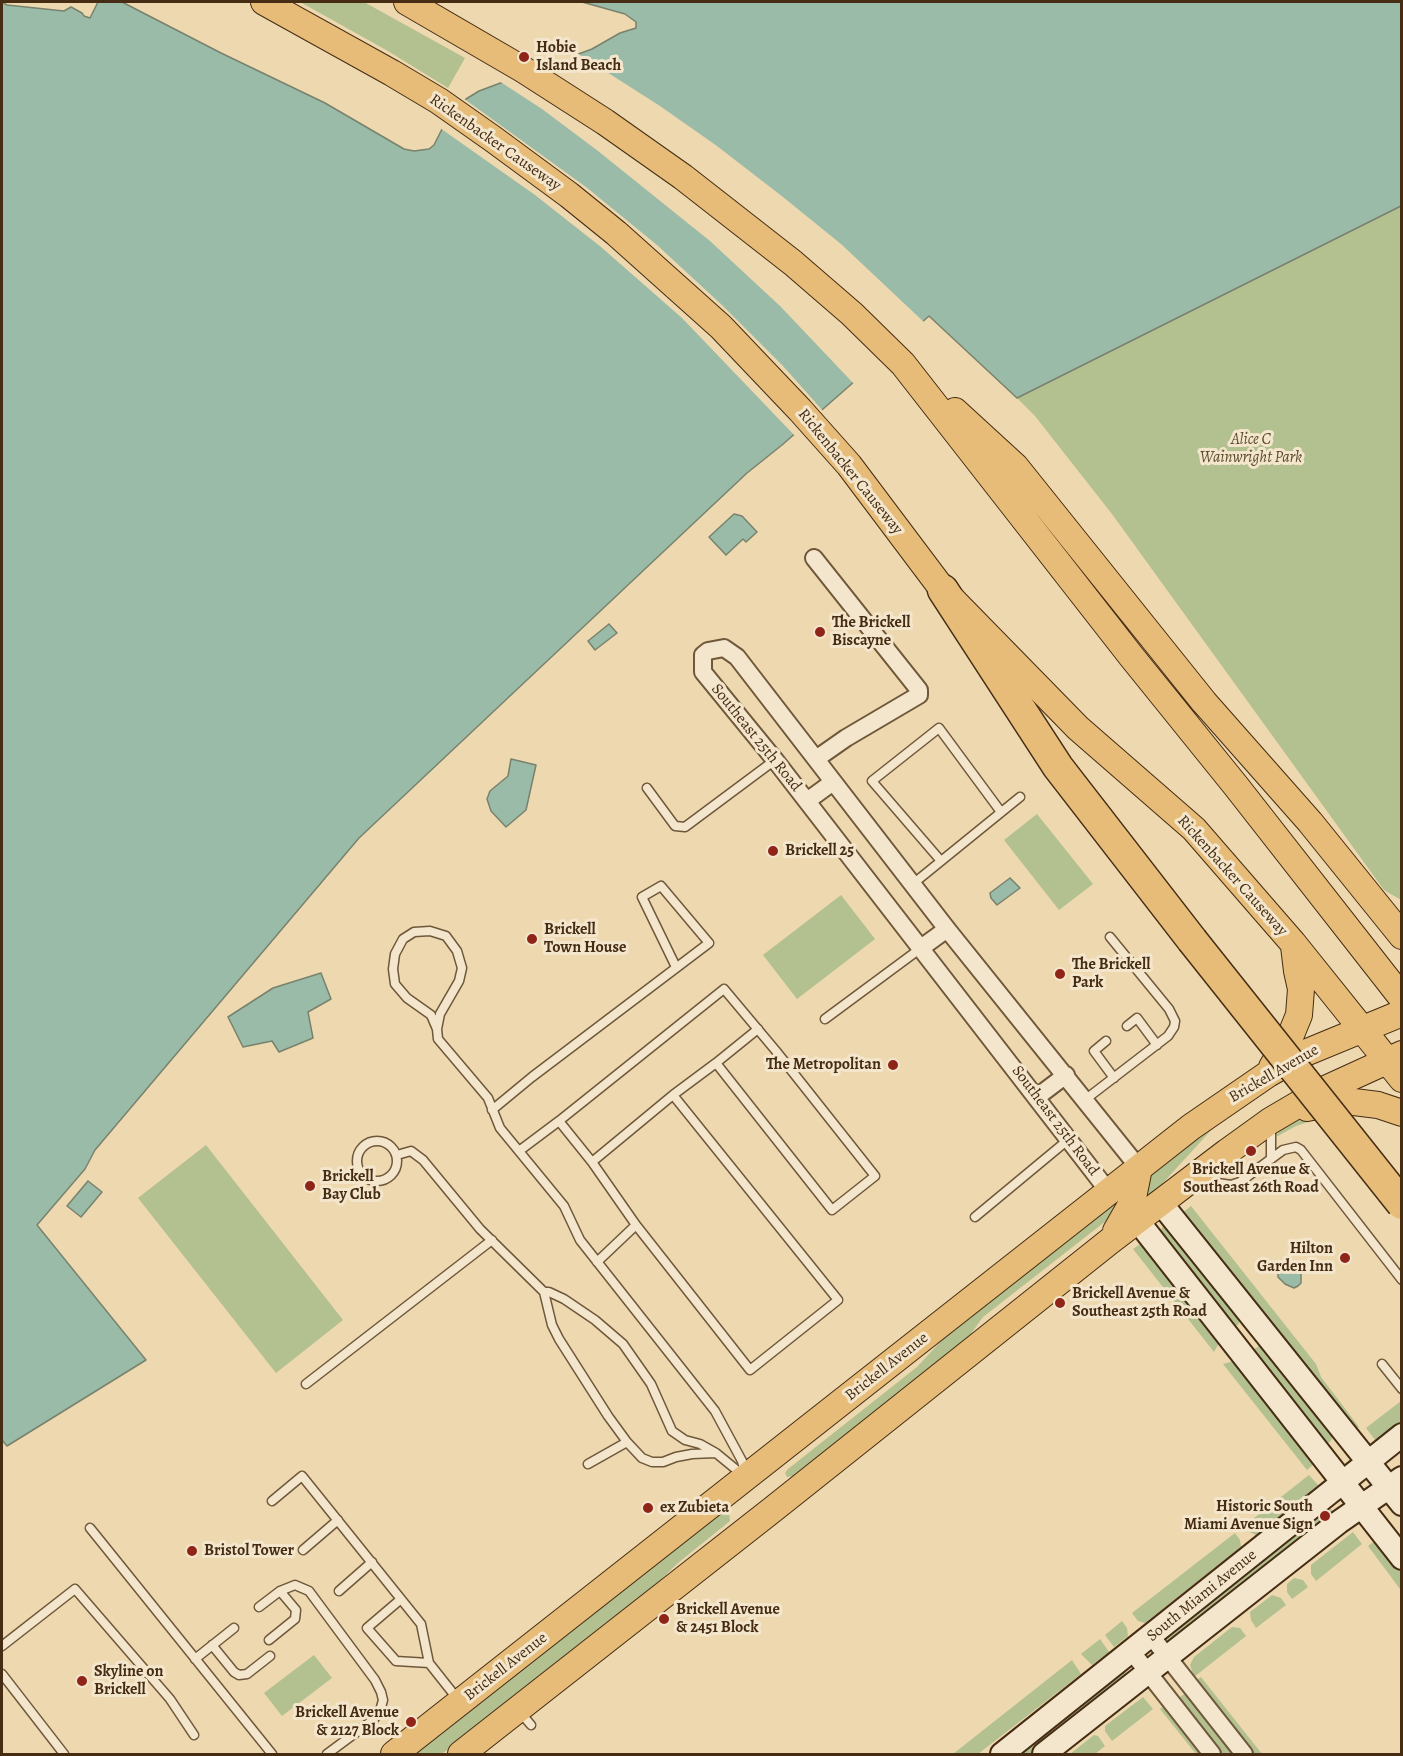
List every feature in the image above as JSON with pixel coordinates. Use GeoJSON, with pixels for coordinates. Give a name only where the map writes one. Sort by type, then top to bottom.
{"type":"FeatureCollection","features":[{"type":"Feature","properties":{"kind":"highway"},"geometry":{"type":"LineString","coordinates":[[943,590],[1058,767],[1401,1204]]}},
{"type":"Feature","properties":{"kind":"main road","name":"Rickenbacker Causeway"},"geometry":{"type":"LineString","coordinates":[[264,2],[351,49],[439,101],[544,176],[645,258],[721,327],[825,437],[868,489],[943,590],[1078,728],[1194,829],[1293,943],[1361,1028],[1396,1064]]}},
{"type":"Feature","properties":{"kind":"main road"},"geometry":{"type":"LineString","coordinates":[[407,2],[477,42],[588,111],[699,189],[793,263],[852,314],[1015,466],[1204,702],[1310,822],[1401,936]]}},
{"type":"Feature","properties":{"kind":"main road"},"geometry":{"type":"LineString","coordinates":[[903,364],[1401,998]]}},
{"type":"Feature","properties":{"kind":"main road"},"geometry":{"type":"LineString","coordinates":[[1268,1074],[1290,1037],[1299,1015],[1301,989],[1293,943]]}},
{"type":"Feature","properties":{"kind":"main road","name":"Brickell Avenue"},"geometry":{"type":"LineString","coordinates":[[394,1755],[1209,1114],[1268,1074],[1305,1053],[1401,1012]]}},
{"type":"Feature","properties":{"kind":"main road"},"geometry":{"type":"LineString","coordinates":[[461,1755],[524,1717],[772,1510],[1110,1240],[1191,1179],[1278,1117],[1321,1091],[1396,1064]]}},
{"type":"Feature","properties":{"kind":"main road"},"geometry":{"type":"LineString","coordinates":[[1278,1117],[1329,1102],[1346,1101],[1378,1105],[1401,1113]]}},
{"type":"Feature","properties":{"kind":"main road"},"geometry":{"type":"LineString","coordinates":[[1110,1240],[1132,1203],[1139,1168]]}},
{"type":"Feature","properties":{"kind":"main road"},"geometry":{"type":"LineString","coordinates":[[1160,1202],[1368,1462],[1397,1490]]}},
{"type":"Feature","properties":{"kind":"main road"},"geometry":{"type":"LineString","coordinates":[[1137,1220],[1401,1558]]}},
{"type":"Feature","properties":{"kind":"main road"},"geometry":{"type":"LineString","coordinates":[[1237,1349],[1262,1330]]}},
{"type":"Feature","properties":{"kind":"main road","name":"South Miami Avenue"},"geometry":{"type":"LineString","coordinates":[[1002,1755],[1401,1436]]}},
{"type":"Feature","properties":{"kind":"main road"},"geometry":{"type":"LineString","coordinates":[[747,1478],[772,1510]]}},
{"type":"Feature","properties":{"kind":"main road","name":"South Miami Avenue"},"geometry":{"type":"LineString","coordinates":[[1044,1755],[1361,1507],[1397,1490]]}},
{"type":"Feature","properties":{"kind":"street"},"geometry":{"type":"LineString","coordinates":[[814,558],[919,690],[919,695],[846,738],[816,759]]}},
{"type":"Feature","properties":{"kind":"street","name":"Southeast 25th Road"},"geometry":{"type":"LineString","coordinates":[[1109,1192],[775,760],[702,672],[703,656],[708,651],[724,648],[737,657],[914,883],[947,929],[1139,1168]]}},
{"type":"Feature","properties":{"kind":"street"},"geometry":{"type":"LineString","coordinates":[[807,801],[833,782]]}},
{"type":"Feature","properties":{"kind":"street"},"geometry":{"type":"LineString","coordinates":[[921,948],[947,929]]}},
{"type":"Feature","properties":{"kind":"street"},"geometry":{"type":"LineString","coordinates":[[1037,1097],[1066,1075]]}},
{"type":"Feature","properties":{"kind":"street"},"geometry":{"type":"LineString","coordinates":[[1151,1636],[1244,1755]]}},
{"type":"Feature","properties":{"kind":"street"},"geometry":{"type":"LineString","coordinates":[[1132,1652],[1212,1755]]}},
{"type":"Feature","properties":{"kind":"lane"},"geometry":{"type":"LineString","coordinates":[[941,861],[872,781],[939,728],[1001,812]]}},
{"type":"Feature","properties":{"kind":"lane"},"geometry":{"type":"LineString","coordinates":[[647,788],[675,826],[685,827],[775,760]]}},
{"type":"Feature","properties":{"kind":"lane"},"geometry":{"type":"LineString","coordinates":[[914,883],[1020,797]]}},
{"type":"Feature","properties":{"kind":"lane"},"geometry":{"type":"LineString","coordinates":[[492,1110],[531,1077],[709,943],[661,886],[642,897],[676,967]]}},
{"type":"Feature","properties":{"kind":"lane"},"geometry":{"type":"LineString","coordinates":[[437,1029],[431,1015],[407,998],[395,984],[393,969],[395,954],[403,939],[414,932],[430,931],[446,936],[457,951],[462,968],[459,981],[440,1014],[438,1039],[488,1098],[500,1128],[564,1206],[580,1240],[716,1411],[742,1461],[747,1478]]}},
{"type":"Feature","properties":{"kind":"lane"},"geometry":{"type":"LineString","coordinates":[[1086,1100],[1168,1036],[1175,1021],[1172,1014],[1110,937]]}},
{"type":"Feature","properties":{"kind":"lane"},"geometry":{"type":"LineString","coordinates":[[825,1019],[921,948]]}},
{"type":"Feature","properties":{"kind":"lane"},"geometry":{"type":"LineString","coordinates":[[519,1151],[724,989],[875,1176],[832,1210],[717,1063]]}},
{"type":"Feature","properties":{"kind":"lane"},"geometry":{"type":"LineString","coordinates":[[1127,1026],[1137,1018],[1157,1045]]}},
{"type":"Feature","properties":{"kind":"lane"},"geometry":{"type":"LineString","coordinates":[[592,1162],[758,1029]]}},
{"type":"Feature","properties":{"kind":"lane"},"geometry":{"type":"LineString","coordinates":[[1106,1041],[1094,1051],[1114,1078]]}},
{"type":"Feature","properties":{"kind":"lane"},"geometry":{"type":"LineString","coordinates":[[559,1121],[592,1162],[636,1225],[750,1370],[838,1300],[673,1095]]}},
{"type":"Feature","properties":{"kind":"lane"},"geometry":{"type":"LineString","coordinates":[[1271,1159],[1278,1117]]}},
{"type":"Feature","properties":{"kind":"lane"},"geometry":{"type":"LineString","coordinates":[[975,1217],[1069,1139]]}},
{"type":"Feature","properties":{"kind":"lane"},"geometry":{"type":"LineString","coordinates":[[375,1140],[388,1144],[397,1155],[392,1175],[380,1181],[368,1179],[362,1175],[356,1164],[358,1151],[362,1146],[375,1140]]}},
{"type":"Feature","properties":{"kind":"lane"},"geometry":{"type":"LineString","coordinates":[[1191,1179],[1231,1185],[1240,1182],[1289,1148],[1301,1150],[1401,1280]]}},
{"type":"Feature","properties":{"kind":"lane"},"geometry":{"type":"LineString","coordinates":[[397,1155],[411,1151],[423,1160],[492,1240],[544,1292],[549,1318],[559,1339],[608,1416],[642,1458],[652,1462],[663,1462],[692,1454],[716,1453]]}},
{"type":"Feature","properties":{"kind":"lane"},"geometry":{"type":"LineString","coordinates":[[597,1262],[636,1225]]}},
{"type":"Feature","properties":{"kind":"lane"},"geometry":{"type":"LineString","coordinates":[[306,1384],[492,1240]]}},
{"type":"Feature","properties":{"kind":"lane"},"geometry":{"type":"LineString","coordinates":[[544,1292],[549,1292],[573,1305],[623,1344],[651,1384],[672,1431],[685,1440],[700,1444],[716,1453],[747,1478]]}},
{"type":"Feature","properties":{"kind":"lane"},"geometry":{"type":"LineString","coordinates":[[1382,1364],[1401,1389]]}},
{"type":"Feature","properties":{"kind":"lane"},"geometry":{"type":"LineString","coordinates":[[588,1464],[627,1442]]}},
{"type":"Feature","properties":{"kind":"lane"},"geometry":{"type":"LineString","coordinates":[[272,1501],[302,1476],[421,1624],[429,1663],[462,1701]]}},
{"type":"Feature","properties":{"kind":"lane"},"geometry":{"type":"LineString","coordinates":[[303,1550],[338,1520]]}},
{"type":"Feature","properties":{"kind":"lane"},"geometry":{"type":"LineString","coordinates":[[90,1528],[272,1755]]}},
{"type":"Feature","properties":{"kind":"lane"},"geometry":{"type":"LineString","coordinates":[[339,1591],[372,1562]]}},
{"type":"Feature","properties":{"kind":"lane"},"geometry":{"type":"LineString","coordinates":[[259,1607],[280,1591],[295,1585],[309,1592],[375,1680],[381,1692],[383,1700],[380,1711],[373,1720],[327,1755]]}},
{"type":"Feature","properties":{"kind":"lane"},"geometry":{"type":"LineString","coordinates":[[2,1646],[75,1589],[170,1699],[194,1735]]}},
{"type":"Feature","properties":{"kind":"lane"},"geometry":{"type":"LineString","coordinates":[[270,1640],[295,1619],[296,1610],[280,1591]]}},
{"type":"Feature","properties":{"kind":"lane"},"geometry":{"type":"LineString","coordinates":[[401,1599],[366,1628],[396,1660],[429,1663]]}},
{"type":"Feature","properties":{"kind":"lane"},"geometry":{"type":"LineString","coordinates":[[195,1659],[234,1628]]}},
{"type":"Feature","properties":{"kind":"lane"},"geometry":{"type":"LineString","coordinates":[[212,1645],[239,1675],[247,1674],[270,1656]]}},
{"type":"Feature","properties":{"kind":"lane"},"geometry":{"type":"LineString","coordinates":[[2,1674],[64,1755]]}},
{"type":"Feature","properties":{"kind":"green space"},"geometry":{"type":"Polygon","coordinates":[[[300,2],[364,2],[465,58],[448,88],[388,51],[300,2]]]}},
{"type":"Feature","properties":{"kind":"green space","name":"Alice C Wainwright Park"},"geometry":{"type":"Polygon","coordinates":[[[1401,206],[1401,900],[1384,890],[1112,514],[1035,416],[1017,398],[1401,206]]]}},
{"type":"Feature","properties":{"kind":"green space"},"geometry":{"type":"Polygon","coordinates":[[[1037,814],[1093,884],[1059,910],[1004,840],[1037,814]]]}},
{"type":"Feature","properties":{"kind":"green space"},"geometry":{"type":"Polygon","coordinates":[[[841,895],[875,939],[797,999],[763,955],[841,895]]]}},
{"type":"Feature","properties":{"kind":"green space"},"geometry":{"type":"Polygon","coordinates":[[[1302,1117],[1317,1119],[1296,1126],[1276,1137],[1281,1126],[1302,1117]]]}},
{"type":"Feature","properties":{"kind":"green space"},"geometry":{"type":"Polygon","coordinates":[[[1212,1124],[1214,1127],[1162,1184],[1136,1207],[1141,1178],[1212,1124]]]}},
{"type":"Feature","properties":{"kind":"green space"},"geometry":{"type":"Polygon","coordinates":[[[206,1145],[343,1320],[276,1373],[138,1198],[206,1145]]]}},
{"type":"Feature","properties":{"kind":"green space"},"geometry":{"type":"Polygon","coordinates":[[[1120,1197],[1123,1197],[1111,1217],[983,1317],[962,1346],[795,1476],[787,1477],[785,1473],[788,1469],[917,1367],[954,1327],[1120,1197]]]}},
{"type":"Feature","properties":{"kind":"green space"},"geometry":{"type":"Polygon","coordinates":[[[1191,1206],[1316,1364],[1321,1377],[1359,1427],[1355,1430],[1181,1214],[1191,1206]]]}},
{"type":"Feature","properties":{"kind":"green space"},"geometry":{"type":"Polygon","coordinates":[[[1168,1225],[1242,1317],[1238,1325],[1233,1327],[1159,1234],[1163,1226],[1168,1225]]]}},
{"type":"Feature","properties":{"kind":"green space"},"geometry":{"type":"Polygon","coordinates":[[[1143,1242],[1151,1248],[1151,1256],[1219,1343],[1214,1352],[1133,1249],[1143,1242]]]}},
{"type":"Feature","properties":{"kind":"green space"},"geometry":{"type":"Polygon","coordinates":[[[1261,1345],[1334,1435],[1330,1442],[1325,1444],[1253,1353],[1254,1349],[1261,1345]]]}},
{"type":"Feature","properties":{"kind":"green space"},"geometry":{"type":"Polygon","coordinates":[[[1234,1361],[1315,1463],[1307,1470],[1223,1364],[1234,1361]]]}},
{"type":"Feature","properties":{"kind":"green space"},"geometry":{"type":"Polygon","coordinates":[[[1401,1401],[1401,1422],[1376,1441],[1366,1428],[1401,1401]]]}},
{"type":"Feature","properties":{"kind":"green space"},"geometry":{"type":"Polygon","coordinates":[[[1309,1475],[1318,1485],[1256,1535],[1249,1532],[1244,1526],[1309,1475]]]}},
{"type":"Feature","properties":{"kind":"green space"},"geometry":{"type":"Polygon","coordinates":[[[1327,1508],[1331,1509],[1334,1515],[1168,1648],[1162,1637],[1327,1508]]]}},
{"type":"Feature","properties":{"kind":"green space"},"geometry":{"type":"Polygon","coordinates":[[[721,1511],[729,1512],[730,1521],[678,1563],[651,1589],[442,1754],[411,1754],[721,1511]]]}},
{"type":"Feature","properties":{"kind":"green space"},"geometry":{"type":"Polygon","coordinates":[[[1353,1532],[1362,1544],[1316,1581],[1311,1574],[1311,1565],[1353,1532]]]}},
{"type":"Feature","properties":{"kind":"green space"},"geometry":{"type":"Polygon","coordinates":[[[1235,1533],[1240,1540],[1241,1547],[1145,1623],[1138,1621],[1132,1613],[1235,1533]]]}},
{"type":"Feature","properties":{"kind":"green space"},"geometry":{"type":"Polygon","coordinates":[[[1376,1540],[1401,1573],[1400,1589],[1368,1546],[1376,1540]]]}},
{"type":"Feature","properties":{"kind":"green space"},"geometry":{"type":"Polygon","coordinates":[[[1294,1578],[1303,1580],[1308,1587],[1292,1599],[1287,1592],[1287,1584],[1294,1578]]]}},
{"type":"Feature","properties":{"kind":"green space"},"geometry":{"type":"Polygon","coordinates":[[[1272,1595],[1281,1598],[1286,1605],[1256,1628],[1251,1620],[1250,1612],[1272,1595]]]}},
{"type":"Feature","properties":{"kind":"green space"},"geometry":{"type":"Polygon","coordinates":[[[1122,1621],[1127,1628],[1128,1636],[1114,1647],[1105,1635],[1122,1621]]]}},
{"type":"Feature","properties":{"kind":"green space"},"geometry":{"type":"Polygon","coordinates":[[[1232,1627],[1240,1628],[1246,1636],[1194,1677],[1190,1665],[1194,1657],[1232,1627]]]}},
{"type":"Feature","properties":{"kind":"green space"},"geometry":{"type":"Polygon","coordinates":[[[1100,1639],[1109,1652],[1092,1665],[1081,1654],[1100,1639]]]}},
{"type":"Feature","properties":{"kind":"green space"},"geometry":{"type":"Polygon","coordinates":[[[314,1655],[332,1678],[282,1716],[264,1693],[314,1655]]]}},
{"type":"Feature","properties":{"kind":"green space"},"geometry":{"type":"Polygon","coordinates":[[[1072,1660],[1081,1674],[978,1754],[953,1754],[1072,1660]]]}},
{"type":"Feature","properties":{"kind":"green space"},"geometry":{"type":"Polygon","coordinates":[[[1121,1667],[1131,1680],[1036,1754],[1011,1754],[1121,1667]]]}},
{"type":"Feature","properties":{"kind":"green space"},"geometry":{"type":"Polygon","coordinates":[[[1201,1677],[1262,1754],[1254,1754],[1196,1680],[1201,1677]]]}},
{"type":"Feature","properties":{"kind":"green space"},"geometry":{"type":"Polygon","coordinates":[[[1185,1694],[1191,1696],[1237,1754],[1221,1754],[1181,1704],[1179,1700],[1185,1694]]]}},
{"type":"Feature","properties":{"kind":"green space"},"geometry":{"type":"Polygon","coordinates":[[[1143,1697],[1153,1709],[1112,1741],[1105,1731],[1105,1726],[1143,1697]]]}},
{"type":"Feature","properties":{"kind":"green space"},"geometry":{"type":"Polygon","coordinates":[[[1164,1706],[1202,1754],[1196,1754],[1160,1709],[1164,1706]]]}},
{"type":"Feature","properties":{"kind":"green space"},"geometry":{"type":"Polygon","coordinates":[[[1094,1735],[1098,1736],[1105,1746],[1095,1754],[1070,1754],[1094,1735]]]}},
{"type":"Feature","properties":{"kind":"shaded area"},"geometry":{"type":"Polygon","coordinates":[[[2,2],[7,5],[64,11],[71,7],[90,18],[98,2],[122,2],[325,103],[404,149],[414,151],[429,149],[434,145],[442,129],[466,99],[479,91],[592,49],[620,33],[636,28],[636,22],[625,14],[582,2],[1401,2],[1401,206],[1017,398],[929,316],[747,473],[359,838],[95,1150],[85,1169],[37,1225],[146,1360],[7,1446],[2,1440],[2,2]]]}},
{"type":"Feature","properties":{"kind":"shaded area"},"geometry":{"type":"Polygon","coordinates":[[[734,514],[742,516],[757,532],[746,542],[743,539],[726,555],[709,537],[734,514]]]}},
{"type":"Feature","properties":{"kind":"shaded area"},"geometry":{"type":"Polygon","coordinates":[[[609,624],[617,633],[595,650],[588,641],[609,624]]]}},
{"type":"Feature","properties":{"kind":"shaded area"},"geometry":{"type":"Polygon","coordinates":[[[511,759],[536,765],[526,810],[506,827],[491,811],[487,799],[490,791],[508,776],[511,759]]]}},
{"type":"Feature","properties":{"kind":"shaded area"},"geometry":{"type":"Polygon","coordinates":[[[1010,878],[1020,888],[997,905],[990,893],[1010,878]]]}},
{"type":"Feature","properties":{"kind":"shaded area"},"geometry":{"type":"Polygon","coordinates":[[[321,973],[331,999],[308,1012],[313,1038],[279,1052],[272,1041],[243,1047],[228,1017],[273,988],[321,973]]]}},
{"type":"Feature","properties":{"kind":"shaded area"},"geometry":{"type":"Polygon","coordinates":[[[88,1181],[102,1192],[81,1217],[67,1206],[88,1181]]]}},
{"type":"Feature","properties":{"kind":"shaded area"},"geometry":{"type":"Polygon","coordinates":[[[1286,1260],[1297,1264],[1301,1270],[1301,1283],[1294,1288],[1285,1284],[1278,1277],[1278,1266],[1286,1260]]]}},
{"type":"Feature","properties":{"kind":"pier"},"geometry":{"type":"Polygon","coordinates":[[[574,51],[660,106],[783,197],[841,244],[925,323],[855,385],[780,306],[710,241],[598,151],[542,109],[499,81],[574,51]]]}},
{"type":"Feature","properties":{"kind":"pier"},"geometry":{"type":"Polygon","coordinates":[[[463,98],[586,187],[657,245],[783,366],[824,412],[796,437],[682,318],[601,247],[535,195],[440,128],[463,98]]]}},
{"type":"Feature","properties":{"kind":"place","name":"Hobie Island Beach"},"geometry":{"type":"Point","coordinates":[524,57]}},
{"type":"Feature","properties":{"kind":"place","name":"The Brickell Biscayne"},"geometry":{"type":"Point","coordinates":[820,632]}},
{"type":"Feature","properties":{"kind":"place","name":"Brickell 25"},"geometry":{"type":"Point","coordinates":[773,851]}},
{"type":"Feature","properties":{"kind":"place","name":"Brickell Town House"},"geometry":{"type":"Point","coordinates":[532,939]}},
{"type":"Feature","properties":{"kind":"place","name":"The Brickell Park"},"geometry":{"type":"Point","coordinates":[1060,974]}},
{"type":"Feature","properties":{"kind":"place","name":"The Metropolitan"},"geometry":{"type":"Point","coordinates":[893,1065]}},
{"type":"Feature","properties":{"kind":"place","name":"Brickell Avenue & Southeast 26th Road"},"geometry":{"type":"Point","coordinates":[1251,1151]}},
{"type":"Feature","properties":{"kind":"place","name":"Brickell Bay Club"},"geometry":{"type":"Point","coordinates":[310,1186]}},
{"type":"Feature","properties":{"kind":"place","name":"Hilton Garden Inn"},"geometry":{"type":"Point","coordinates":[1345,1258]}},
{"type":"Feature","properties":{"kind":"place","name":"Brickell Avenue & Southeast 25th Road"},"geometry":{"type":"Point","coordinates":[1060,1303]}},
{"type":"Feature","properties":{"kind":"place","name":"ex Zubieta"},"geometry":{"type":"Point","coordinates":[648,1508]}},
{"type":"Feature","properties":{"kind":"place","name":"Historic South Miami Avenue Sign"},"geometry":{"type":"Point","coordinates":[1325,1516]}},
{"type":"Feature","properties":{"kind":"place","name":"Bristol Tower"},"geometry":{"type":"Point","coordinates":[192,1551]}},
{"type":"Feature","properties":{"kind":"place","name":"Brickell Avenue & 2451 Block"},"geometry":{"type":"Point","coordinates":[664,1619]}},
{"type":"Feature","properties":{"kind":"place","name":"Skyline on Brickell"},"geometry":{"type":"Point","coordinates":[82,1681]}},
{"type":"Feature","properties":{"kind":"place","name":"Brickell Avenue & 2127 Block"},"geometry":{"type":"Point","coordinates":[411,1722]}}]}
